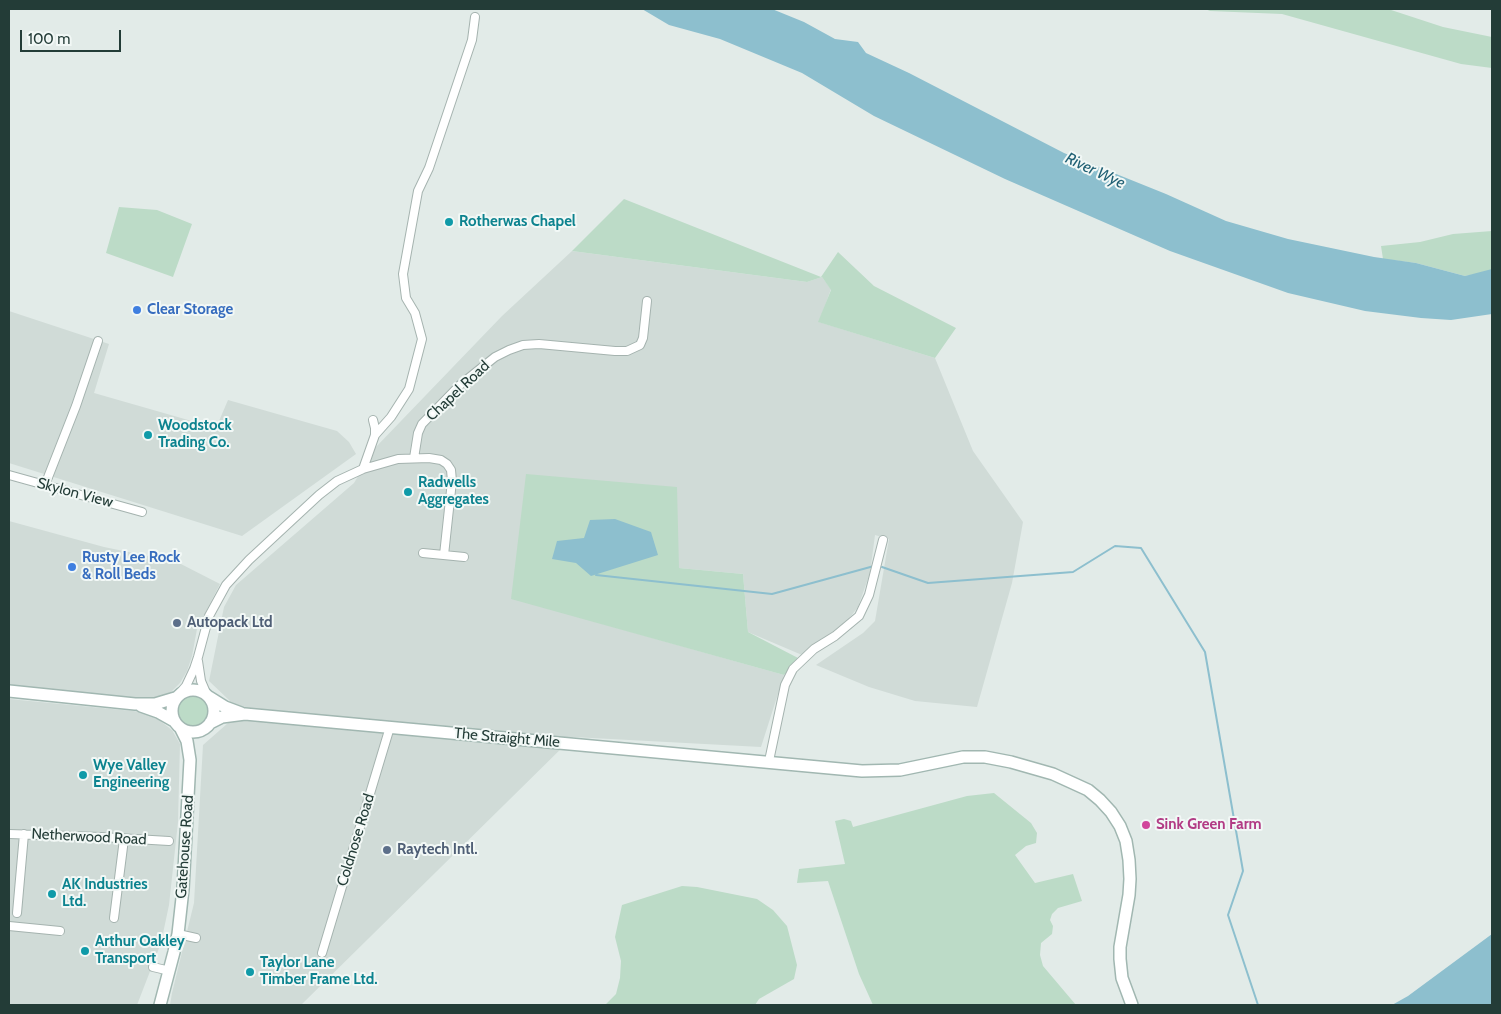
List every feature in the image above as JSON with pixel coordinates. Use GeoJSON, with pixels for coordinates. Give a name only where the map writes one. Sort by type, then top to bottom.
{"type":"FeatureCollection","features":[{"type":"Feature","properties":{"kind":"main road"},"geometry":{"type":"LineString","coordinates":[[9,691],[135,704],[154,704],[195,689],[208,696],[212,702],[214,712],[206,727],[190,732],[158,712],[135,704]]}},
{"type":"Feature","properties":{"kind":"main road"},"geometry":{"type":"LineString","coordinates":[[177,696],[171,711],[177,725]]}},
{"type":"Feature","properties":{"kind":"main road","name":"The Straight Mile"},"geometry":{"type":"LineString","coordinates":[[208,696],[226,707],[246,714]]}},
{"type":"Feature","properties":{"kind":"main road","name":"The Straight Mile"},"geometry":{"type":"LineString","coordinates":[[206,727],[222,717],[246,714],[874,772],[900,770],[963,757],[985,757],[1053,774],[1088,790],[1111,812],[1120,826],[1126,842],[1130,879],[1120,947],[1120,960],[1122,978],[1132,1005]]}},
{"type":"Feature","properties":{"kind":"main road","name":"Gatehouse Road"},"geometry":{"type":"LineString","coordinates":[[177,725],[187,742],[190,760]]}},
{"type":"Feature","properties":{"kind":"main road","name":"Gatehouse Road"},"geometry":{"type":"LineString","coordinates":[[160,1005],[170,972],[178,934],[186,851],[190,760],[192,750],[206,727]]}},
{"type":"Feature","properties":{"kind":"street"},"geometry":{"type":"LineString","coordinates":[[375,435],[392,417],[409,389],[422,339],[415,313],[406,298],[403,274],[418,191],[429,168],[472,40],[475,17]]}},
{"type":"Feature","properties":{"kind":"street","name":"Chapel Road"},"geometry":{"type":"LineString","coordinates":[[414,458],[418,433],[422,424],[460,385],[495,357],[523,345],[556,345],[627,351],[640,344],[643,338],[647,302]]}},
{"type":"Feature","properties":{"kind":"street"},"geometry":{"type":"LineString","coordinates":[[45,485],[76,406],[98,341]]}},
{"type":"Feature","properties":{"kind":"street"},"geometry":{"type":"LineString","coordinates":[[363,469],[375,435],[373,420]]}},
{"type":"Feature","properties":{"kind":"street"},"geometry":{"type":"LineString","coordinates":[[177,696],[186,686],[198,657],[209,616],[226,585],[248,560],[337,481],[363,469],[398,459],[429,458],[441,460],[447,464],[451,470],[452,481],[444,555]]}},
{"type":"Feature","properties":{"kind":"street","name":"Skylon View"},"geometry":{"type":"LineString","coordinates":[[9,475],[142,512]]}},
{"type":"Feature","properties":{"kind":"street"},"geometry":{"type":"LineString","coordinates":[[769,762],[785,685],[793,669],[814,649],[835,636],[859,616],[870,595],[883,540]]}},
{"type":"Feature","properties":{"kind":"street"},"geometry":{"type":"LineString","coordinates":[[423,553],[464,557]]}},
{"type":"Feature","properties":{"kind":"street"},"geometry":{"type":"LineString","coordinates":[[198,657],[199,674],[208,696]]}},
{"type":"Feature","properties":{"kind":"street","name":"Coldnose Road"},"geometry":{"type":"LineString","coordinates":[[322,953],[390,727]]}},
{"type":"Feature","properties":{"kind":"street","name":"Netherwood Road"},"geometry":{"type":"LineString","coordinates":[[9,834],[169,841]]}},
{"type":"Feature","properties":{"kind":"street"},"geometry":{"type":"LineString","coordinates":[[17,913],[24,834]]}},
{"type":"Feature","properties":{"kind":"street"},"geometry":{"type":"LineString","coordinates":[[114,918],[124,838]]}},
{"type":"Feature","properties":{"kind":"street"},"geometry":{"type":"LineString","coordinates":[[9,926],[60,931]]}},
{"type":"Feature","properties":{"kind":"street"},"geometry":{"type":"LineString","coordinates":[[178,934],[196,938]]}},
{"type":"Feature","properties":{"kind":"street"},"geometry":{"type":"LineString","coordinates":[[153,966],[170,972]]}},
{"type":"Feature","properties":{"kind":"shaded area"},"geometry":{"type":"Polygon","coordinates":[[[572,251],[807,282],[822,277],[831,289],[819,322],[935,358],[973,451],[1023,522],[1012,583],[977,707],[915,701],[869,687],[816,665],[863,633],[875,621],[889,539],[875,535],[870,573],[858,607],[848,620],[802,655],[748,632],[743,574],[679,568],[511,598],[784,675],[761,747],[573,737],[301,1005],[170,1005],[194,903],[203,745],[228,723],[230,701],[209,681],[224,607],[236,585],[354,483],[375,448],[502,316],[572,251]]]}},
{"type":"Feature","properties":{"kind":"shaded area"},"geometry":{"type":"Polygon","coordinates":[[[9,311],[109,344],[94,393],[216,428],[228,400],[337,431],[349,442],[356,454],[242,536],[9,463],[9,311]]]}},
{"type":"Feature","properties":{"kind":"shaded area"},"geometry":{"type":"Polygon","coordinates":[[[9,521],[104,547],[177,562],[220,584],[197,629],[187,671],[180,683],[171,692],[151,698],[127,697],[9,685],[9,521]]]}},
{"type":"Feature","properties":{"kind":"shaded area"},"geometry":{"type":"Polygon","coordinates":[[[9,699],[143,712],[159,720],[172,730],[180,744],[178,822],[169,905],[161,943],[137,1005],[9,1005],[9,699]]]}},
{"type":"Feature","properties":{"kind":"green space"},"geometry":{"type":"Polygon","coordinates":[[[1205,9],[1388,9],[1443,27],[1492,37],[1492,68],[1461,64],[1282,14],[1210,11],[1205,9]]]}},
{"type":"Feature","properties":{"kind":"green space"},"geometry":{"type":"Polygon","coordinates":[[[624,199],[821,277],[838,252],[874,286],[956,328],[935,358],[818,322],[831,290],[822,277],[807,282],[572,251],[624,199]]]}},
{"type":"Feature","properties":{"kind":"green space"},"geometry":{"type":"Polygon","coordinates":[[[119,207],[157,210],[192,224],[173,277],[106,253],[119,207]]]}},
{"type":"Feature","properties":{"kind":"green space"},"geometry":{"type":"Polygon","coordinates":[[[1492,231],[1492,271],[1465,276],[1416,263],[1383,259],[1381,246],[1420,242],[1453,234],[1492,231]]]}},
{"type":"Feature","properties":{"kind":"green space"},"geometry":{"type":"Polygon","coordinates":[[[526,474],[677,487],[679,568],[743,574],[748,632],[798,658],[784,675],[511,599],[526,474]]]}},
{"type":"Feature","properties":{"kind":"green space"},"geometry":{"type":"Polygon","coordinates":[[[193,695],[199,696],[204,700],[208,705],[208,717],[204,722],[199,726],[193,727],[187,726],[182,722],[178,717],[177,711],[178,705],[182,700],[187,696],[193,695]]]}},
{"type":"Feature","properties":{"kind":"green space"},"geometry":{"type":"Polygon","coordinates":[[[994,793],[1031,823],[1037,833],[1036,843],[1026,846],[1015,855],[1035,883],[1073,874],[1082,901],[1058,908],[1052,914],[1050,920],[1053,926],[1052,934],[1041,943],[1040,955],[1043,966],[1076,1005],[873,1005],[859,974],[828,881],[797,883],[799,869],[845,864],[835,821],[844,819],[851,821],[853,827],[967,796],[994,793]]]}},
{"type":"Feature","properties":{"kind":"green space"},"geometry":{"type":"Polygon","coordinates":[[[682,886],[697,887],[757,899],[773,910],[787,926],[797,965],[794,979],[759,999],[755,1005],[605,1005],[616,994],[620,978],[621,961],[615,937],[622,905],[682,886]]]}},
{"type":"Feature","properties":{"kind":"water","name":"River Wye"},"geometry":{"type":"Polygon","coordinates":[[[642,9],[772,9],[804,22],[835,39],[858,42],[866,53],[909,73],[1064,153],[1166,194],[1226,221],[1288,239],[1374,257],[1416,263],[1465,276],[1492,269],[1492,314],[1451,320],[1365,311],[1288,293],[1170,251],[1005,179],[874,116],[802,73],[720,39],[669,25],[642,9]]]}},
{"type":"Feature","properties":{"kind":"water"},"geometry":{"type":"Polygon","coordinates":[[[615,519],[651,532],[658,555],[591,576],[576,563],[552,559],[557,541],[584,538],[590,520],[615,519]]]}},
{"type":"Feature","properties":{"kind":"water"},"geometry":{"type":"Polygon","coordinates":[[[1492,934],[1492,1005],[1392,1005],[1408,996],[1492,934]]]}},
{"type":"Feature","properties":{"kind":"waterway"},"geometry":{"type":"LineString","coordinates":[[882,567],[928,583],[1073,572],[1115,546],[1141,548],[1205,652],[1243,871],[1228,915],[1258,1005]]}},
{"type":"Feature","properties":{"kind":"waterway"},"geometry":{"type":"LineString","coordinates":[[596,575],[772,594],[874,566]]}},
{"type":"Feature","properties":{"kind":"place","name":"Rotherwas Chapel"},"geometry":{"type":"Point","coordinates":[449,222]}},
{"type":"Feature","properties":{"kind":"place","name":"Clear Storage"},"geometry":{"type":"Point","coordinates":[137,310]}},
{"type":"Feature","properties":{"kind":"place","name":"Woodstock Trading Co."},"geometry":{"type":"Point","coordinates":[148,435]}},
{"type":"Feature","properties":{"kind":"place","name":"Radwells Aggregates"},"geometry":{"type":"Point","coordinates":[408,492]}},
{"type":"Feature","properties":{"kind":"place","name":"Rusty Lee Rock & Roll Beds"},"geometry":{"type":"Point","coordinates":[72,567]}},
{"type":"Feature","properties":{"kind":"place","name":"Autopack Ltd"},"geometry":{"type":"Point","coordinates":[177,623]}},
{"type":"Feature","properties":{"kind":"place","name":"Wye Valley Engineering"},"geometry":{"type":"Point","coordinates":[83,775]}},
{"type":"Feature","properties":{"kind":"place","name":"Sink Green Farm"},"geometry":{"type":"Point","coordinates":[1146,825]}},
{"type":"Feature","properties":{"kind":"place","name":"Raytech Intl."},"geometry":{"type":"Point","coordinates":[387,850]}},
{"type":"Feature","properties":{"kind":"place","name":"AK Industries Ltd."},"geometry":{"type":"Point","coordinates":[52,894]}},
{"type":"Feature","properties":{"kind":"place","name":"Arthur Oakley Transport"},"geometry":{"type":"Point","coordinates":[85,951]}},
{"type":"Feature","properties":{"kind":"place","name":"Taylor Lane Timber Frame Ltd."},"geometry":{"type":"Point","coordinates":[250,972]}}]}
